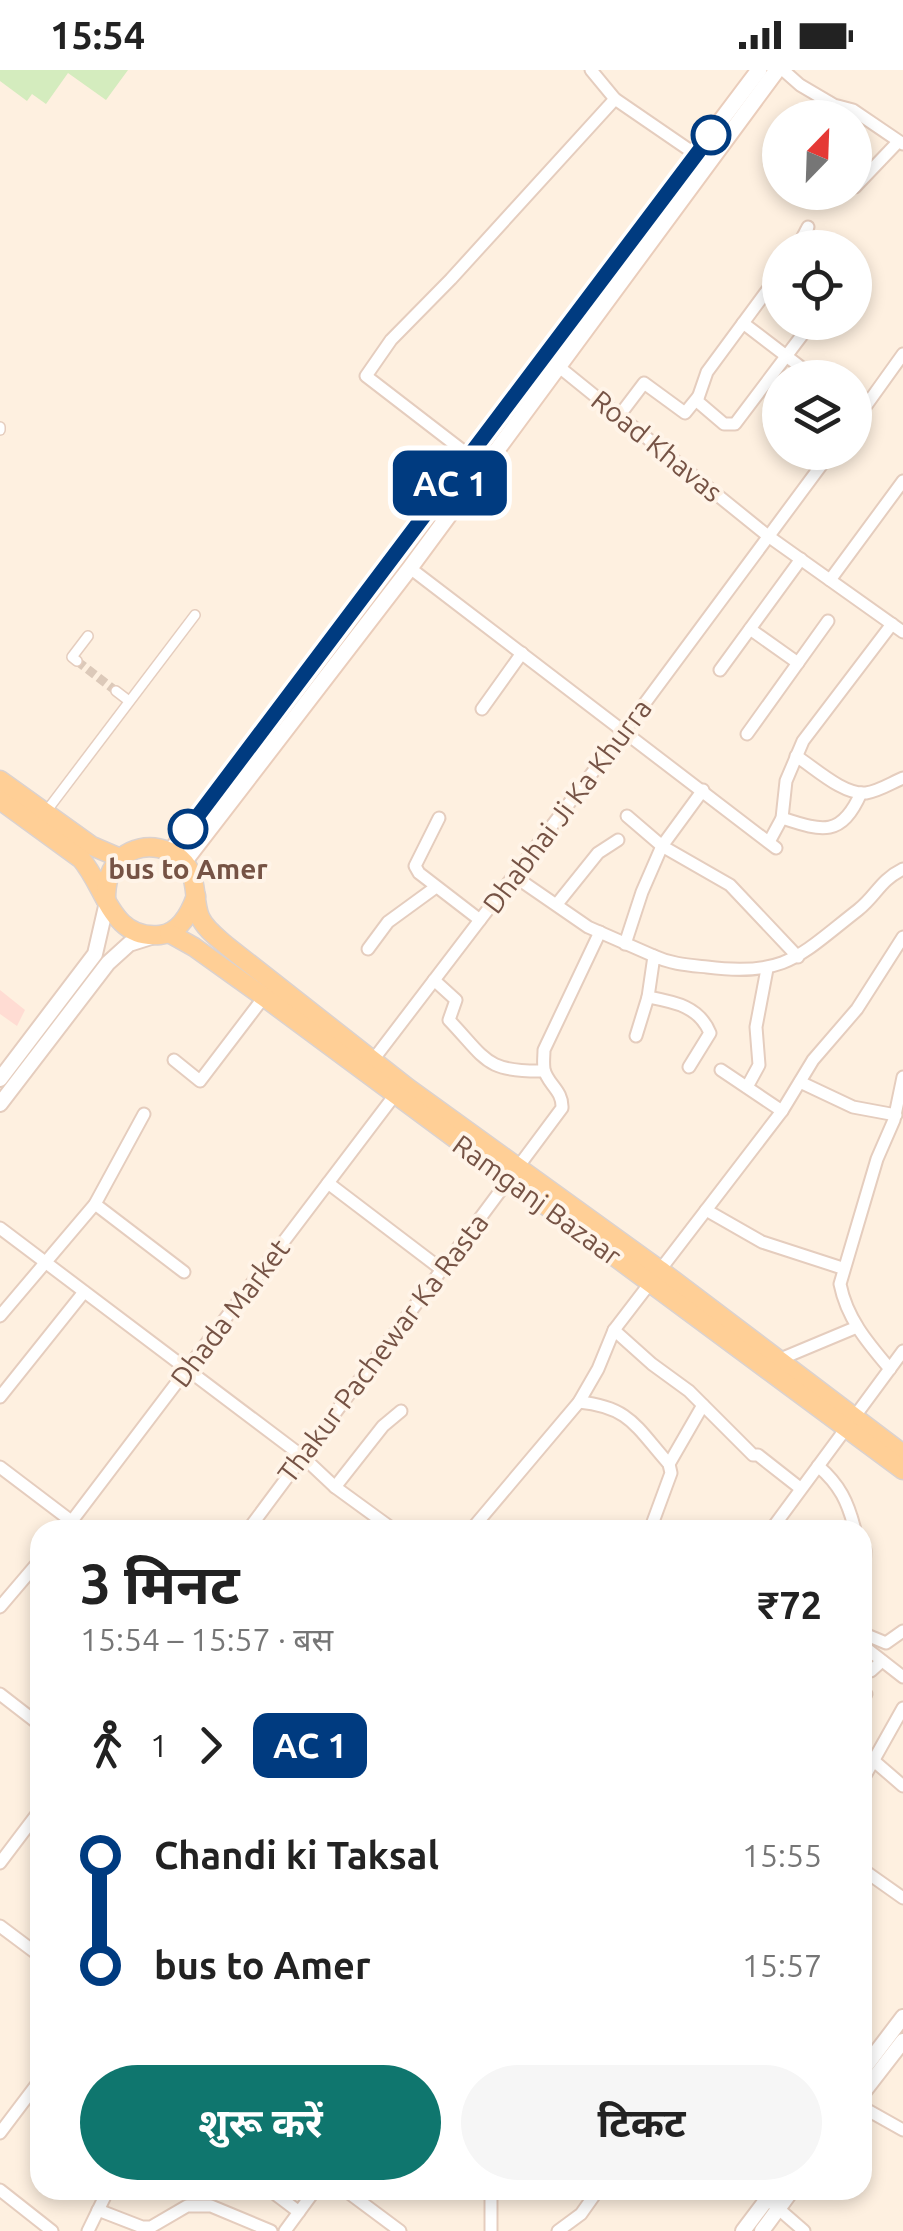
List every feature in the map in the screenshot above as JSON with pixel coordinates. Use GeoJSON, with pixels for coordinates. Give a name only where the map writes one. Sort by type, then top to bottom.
{"type":"FeatureCollection","features":[{"type":"Feature","properties":{"kind":"main road"},"geometry":{"type":"LineString","coordinates":[[703,159],[759,70]]}},
{"type":"Feature","properties":{"kind":"main road"},"geometry":{"type":"LineString","coordinates":[[177,857],[703,159],[780,70]]}},
{"type":"Feature","properties":{"kind":"main road"},"geometry":{"type":"LineString","coordinates":[[177,857],[410,568],[476,461]]}},
{"type":"Feature","properties":{"kind":"main road"},"geometry":{"type":"LineString","coordinates":[[0,780],[92,846],[120,858]]}},
{"type":"Feature","properties":{"kind":"main road"},"geometry":{"type":"LineString","coordinates":[[0,800],[81,859],[121,924],[133,932],[163,934],[186,917],[196,894],[190,871],[177,857],[144,847],[120,858],[108,877],[107,901]]}},
{"type":"Feature","properties":{"kind":"main road","name":"Ramganj Bazaar"},"geometry":{"type":"LineString","coordinates":[[196,894],[200,919],[212,934],[368,1066],[394,1096],[513,1173]]}},
{"type":"Feature","properties":{"kind":"main road","name":"Ramganj Bazaar"},"geometry":{"type":"LineString","coordinates":[[163,934],[194,947],[368,1066],[849,1423],[903,1454]]}},
{"type":"Feature","properties":{"kind":"main road","name":"Ramganj Bazaar"},"geometry":{"type":"LineString","coordinates":[[655,1277],[778,1360],[903,1470]]}},
{"type":"Feature","properties":{"kind":"street"},"geometry":{"type":"LineString","coordinates":[[780,70],[825,100]]}},
{"type":"Feature","properties":{"kind":"street"},"geometry":{"type":"LineString","coordinates":[[593,71],[615,100],[703,159]]}},
{"type":"Feature","properties":{"kind":"street"},"geometry":{"type":"LineString","coordinates":[[476,461],[366,376],[391,340],[615,100]]}},
{"type":"Feature","properties":{"kind":"street"},"geometry":{"type":"LineString","coordinates":[[872,124],[900,144],[872,171]]}},
{"type":"Feature","properties":{"kind":"street"},"geometry":{"type":"LineString","coordinates":[[806,230],[808,226]]}},
{"type":"Feature","properties":{"kind":"street"},"geometry":{"type":"LineString","coordinates":[[619,416],[644,383],[685,413],[698,397],[707,372],[762,297]]}},
{"type":"Feature","properties":{"kind":"street"},"geometry":{"type":"LineString","coordinates":[[743,323],[792,360]]}},
{"type":"Feature","properties":{"kind":"street"},"geometry":{"type":"LineString","coordinates":[[698,397],[704,410],[724,424],[735,424],[799,340]]}},
{"type":"Feature","properties":{"kind":"street"},"geometry":{"type":"LineString","coordinates":[[872,394],[903,354]]}},
{"type":"Feature","properties":{"kind":"street","name":"Road Khavas"},"geometry":{"type":"LineString","coordinates":[[552,361],[768,536],[897,628]]}},
{"type":"Feature","properties":{"kind":"street","name":"Dhabhai Ji Ka Khurra"},"geometry":{"type":"LineString","coordinates":[[368,1066],[818,470]]}},
{"type":"Feature","properties":{"kind":"street"},"geometry":{"type":"LineString","coordinates":[[830,580],[903,480]]}},
{"type":"Feature","properties":{"kind":"street"},"geometry":{"type":"LineString","coordinates":[[720,670],[801,559]]}},
{"type":"Feature","properties":{"kind":"street"},"geometry":{"type":"LineString","coordinates":[[410,568],[773,845],[782,818],[786,782],[796,756],[897,628]]}},
{"type":"Feature","properties":{"kind":"street"},"geometry":{"type":"LineString","coordinates":[[45,812],[196,615]]}},
{"type":"Feature","properties":{"kind":"street"},"geometry":{"type":"LineString","coordinates":[[747,734],[828,621]]}},
{"type":"Feature","properties":{"kind":"street"},"geometry":{"type":"LineString","coordinates":[[750,629],[798,663]]}},
{"type":"Feature","properties":{"kind":"street"},"geometry":{"type":"LineString","coordinates":[[77,660],[72,657],[88,636]]}},
{"type":"Feature","properties":{"kind":"street"},"geometry":{"type":"LineString","coordinates":[[482,709],[522,653]]}},
{"type":"Feature","properties":{"kind":"street"},"geometry":{"type":"LineString","coordinates":[[116,691],[130,701]]}},
{"type":"Feature","properties":{"kind":"street"},"geometry":{"type":"LineString","coordinates":[[796,756],[861,793],[876,791],[903,778]]}},
{"type":"Feature","properties":{"kind":"street"},"geometry":{"type":"LineString","coordinates":[[625,944],[662,846],[703,790]]}},
{"type":"Feature","properties":{"kind":"street"},"geometry":{"type":"LineString","coordinates":[[782,818],[822,830],[832,828],[850,815],[861,793]]}},
{"type":"Feature","properties":{"kind":"street"},"geometry":{"type":"LineString","coordinates":[[627,816],[662,846],[730,885],[798,957]]}},
{"type":"Feature","properties":{"kind":"street"},"geometry":{"type":"LineString","coordinates":[[439,818],[415,866],[480,920]]}},
{"type":"Feature","properties":{"kind":"street"},"geometry":{"type":"LineString","coordinates":[[556,904],[588,864],[618,840]]}},
{"type":"Feature","properties":{"kind":"street"},"geometry":{"type":"LineString","coordinates":[[514,876],[576,919],[669,963],[740,971],[766,969],[798,957],[860,909],[884,880],[903,869]]}},
{"type":"Feature","properties":{"kind":"street"},"geometry":{"type":"LineString","coordinates":[[368,949],[388,922],[436,887]]}},
{"type":"Feature","properties":{"kind":"street"},"geometry":{"type":"LineString","coordinates":[[0,1079],[94,954],[107,901]]}},
{"type":"Feature","properties":{"kind":"street"},"geometry":{"type":"LineString","coordinates":[[434,980],[456,1000],[450,1020],[494,1066],[511,1072],[544,1071],[544,1050],[600,932]]}},
{"type":"Feature","properties":{"kind":"street"},"geometry":{"type":"LineString","coordinates":[[0,1104],[108,963],[129,944],[163,934]]}},
{"type":"Feature","properties":{"kind":"street"},"geometry":{"type":"LineString","coordinates":[[479,1520],[578,1402],[598,1370],[614,1330],[782,1111],[813,1060],[857,1009],[903,937]]}},
{"type":"Feature","properties":{"kind":"street"},"geometry":{"type":"LineString","coordinates":[[636,1036],[648,997],[654,956]]}},
{"type":"Feature","properties":{"kind":"street"},"geometry":{"type":"LineString","coordinates":[[747,1087],[759,1066],[756,1027],[766,969]]}},
{"type":"Feature","properties":{"kind":"street"},"geometry":{"type":"LineString","coordinates":[[174,1060],[200,1081],[264,997]]}},
{"type":"Feature","properties":{"kind":"street"},"geometry":{"type":"LineString","coordinates":[[648,997],[682,1005],[707,1024],[708,1040],[689,1066]]}},
{"type":"Feature","properties":{"kind":"street"},"geometry":{"type":"LineString","coordinates":[[721,1070],[782,1111]]}},
{"type":"Feature","properties":{"kind":"street","name":"Thakur Pachewar Ka Rasta"},"geometry":{"type":"LineString","coordinates":[[255,1520],[562,1108],[559,1092],[544,1071]]}},
{"type":"Feature","properties":{"kind":"street"},"geometry":{"type":"LineString","coordinates":[[890,1369],[857,1327],[842,1298],[840,1284],[877,1159],[896,1114],[894,1107],[903,1077]]}},
{"type":"Feature","properties":{"kind":"street"},"geometry":{"type":"LineString","coordinates":[[800,1082],[853,1107],[896,1114]]}},
{"type":"Feature","properties":{"kind":"street","name":"Dhada Market"},"geometry":{"type":"LineString","coordinates":[[79,1520],[394,1096]]}},
{"type":"Feature","properties":{"kind":"street"},"geometry":{"type":"LineString","coordinates":[[0,1316],[95,1204],[144,1114]]}},
{"type":"Feature","properties":{"kind":"street"},"geometry":{"type":"LineString","coordinates":[[328,1183],[441,1269]]}},
{"type":"Feature","properties":{"kind":"street"},"geometry":{"type":"LineString","coordinates":[[95,1204],[184,1272]]}},
{"type":"Feature","properties":{"kind":"street"},"geometry":{"type":"LineString","coordinates":[[706,1210],[762,1242],[842,1268]]}},
{"type":"Feature","properties":{"kind":"street"},"geometry":{"type":"LineString","coordinates":[[0,1228],[302,1456],[379,1520]]}},
{"type":"Feature","properties":{"kind":"street"},"geometry":{"type":"LineString","coordinates":[[0,1397],[84,1292]]}},
{"type":"Feature","properties":{"kind":"street"},"geometry":{"type":"LineString","coordinates":[[778,1360],[857,1327]]}},
{"type":"Feature","properties":{"kind":"street"},"geometry":{"type":"LineString","coordinates":[[614,1330],[703,1405],[753,1455],[758,1454],[800,1488]]}},
{"type":"Feature","properties":{"kind":"street"},"geometry":{"type":"LineString","coordinates":[[778,1520],[903,1351]]}},
{"type":"Feature","properties":{"kind":"street"},"geometry":{"type":"LineString","coordinates":[[578,1402],[602,1404],[624,1414],[668,1464],[671,1474],[654,1520]]}},
{"type":"Feature","properties":{"kind":"street"},"geometry":{"type":"LineString","coordinates":[[668,1464],[703,1405]]}},
{"type":"Feature","properties":{"kind":"street"},"geometry":{"type":"LineString","coordinates":[[335,1487],[384,1426],[402,1411]]}},
{"type":"Feature","properties":{"kind":"street"},"geometry":{"type":"LineString","coordinates":[[818,1466],[833,1479],[848,1502],[852,1520]]}},
{"type":"Feature","properties":{"kind":"street"},"geometry":{"type":"LineString","coordinates":[[3,1474],[65,1520]]}},
{"type":"Feature","properties":{"kind":"street"},"geometry":{"type":"LineString","coordinates":[[370,1514],[371,1520]]}},
{"type":"Feature","properties":{"kind":"street"},"geometry":{"type":"LineString","coordinates":[[0,1607],[30,1572]]}},
{"type":"Feature","properties":{"kind":"street"},"geometry":{"type":"LineString","coordinates":[[872,1638],[886,1644],[903,1631]]}},
{"type":"Feature","properties":{"kind":"street"},"geometry":{"type":"LineString","coordinates":[[872,1653],[903,1677]]}},
{"type":"Feature","properties":{"kind":"street"},"geometry":{"type":"LineString","coordinates":[[872,1669],[882,1661]]}},
{"type":"Feature","properties":{"kind":"street"},"geometry":{"type":"LineString","coordinates":[[0,1694],[30,1717]]}},
{"type":"Feature","properties":{"kind":"street"},"geometry":{"type":"LineString","coordinates":[[872,1764],[903,1708]]}},
{"type":"Feature","properties":{"kind":"street"},"geometry":{"type":"LineString","coordinates":[[874,1760],[903,1786]]}},
{"type":"Feature","properties":{"kind":"street"},"geometry":{"type":"LineString","coordinates":[[0,1863],[30,1823]]}},
{"type":"Feature","properties":{"kind":"street"},"geometry":{"type":"LineString","coordinates":[[872,1876],[903,1898]]}},
{"type":"Feature","properties":{"kind":"street"},"geometry":{"type":"LineString","coordinates":[[0,1926],[30,1948]]}},
{"type":"Feature","properties":{"kind":"street"},"geometry":{"type":"LineString","coordinates":[[872,2058],[903,2017]]}},
{"type":"Feature","properties":{"kind":"street"},"geometry":{"type":"LineString","coordinates":[[872,2081],[903,2041]]}},
{"type":"Feature","properties":{"kind":"street"},"geometry":{"type":"LineString","coordinates":[[0,2133],[30,2093]]}},
{"type":"Feature","properties":{"kind":"street"},"geometry":{"type":"LineString","coordinates":[[872,2113],[903,2130]]}},
{"type":"Feature","properties":{"kind":"street"},"geometry":{"type":"LineString","coordinates":[[0,2190],[52,2231]]}},
{"type":"Feature","properties":{"kind":"street"},"geometry":{"type":"LineString","coordinates":[[88,2231],[103,2200]]}},
{"type":"Feature","properties":{"kind":"street"},"geometry":{"type":"LineString","coordinates":[[283,2200],[298,2212]]}},
{"type":"Feature","properties":{"kind":"street"},"geometry":{"type":"LineString","coordinates":[[285,2231],[307,2200]]}},
{"type":"Feature","properties":{"kind":"street"},"geometry":{"type":"LineString","coordinates":[[358,2200],[400,2231]]}},
{"type":"Feature","properties":{"kind":"street"},"geometry":{"type":"LineString","coordinates":[[490,2200],[491,2231]]}},
{"type":"Feature","properties":{"kind":"street"},"geometry":{"type":"LineString","coordinates":[[558,2231],[590,2200]]}},
{"type":"Feature","properties":{"kind":"street"},"geometry":{"type":"LineString","coordinates":[[744,2231],[772,2200]]}},
{"type":"Feature","properties":{"kind":"street"},"geometry":{"type":"LineString","coordinates":[[762,2231],[773,2200]]}},
{"type":"Feature","properties":{"kind":"street"},"geometry":{"type":"LineString","coordinates":[[774,2200],[804,2231]]}},
{"type":"Feature","properties":{"kind":"street"},"geometry":{"type":"LineString","coordinates":[[98,2210],[151,2227],[187,2206],[211,2206],[271,2231]]}},
{"type":"Feature","properties":{"kind":"shaded area"},"geometry":{"type":"Polygon","coordinates":[[[0,990],[25,1010],[17,1026],[0,1014],[0,990]]]}},
{"type":"Feature","properties":{"kind":"green space"},"geometry":{"type":"Polygon","coordinates":[[[0,70],[128,70],[106,100],[68,73],[46,104],[32,94],[27,101],[0,81],[0,70]]]}},
{"type":"Feature","properties":{"kind":"tunnel"},"geometry":{"type":"LineString","coordinates":[[77,661],[116,691]]}},
{"type":"Feature","properties":{"kind":"bus line"},"geometry":{"type":"LineString","coordinates":[[188,829],[711,135]]}},
{"type":"Feature","properties":{"kind":"place","name":"bus to Amer"},"geometry":{"type":"Point","coordinates":[188,829]}}]}
